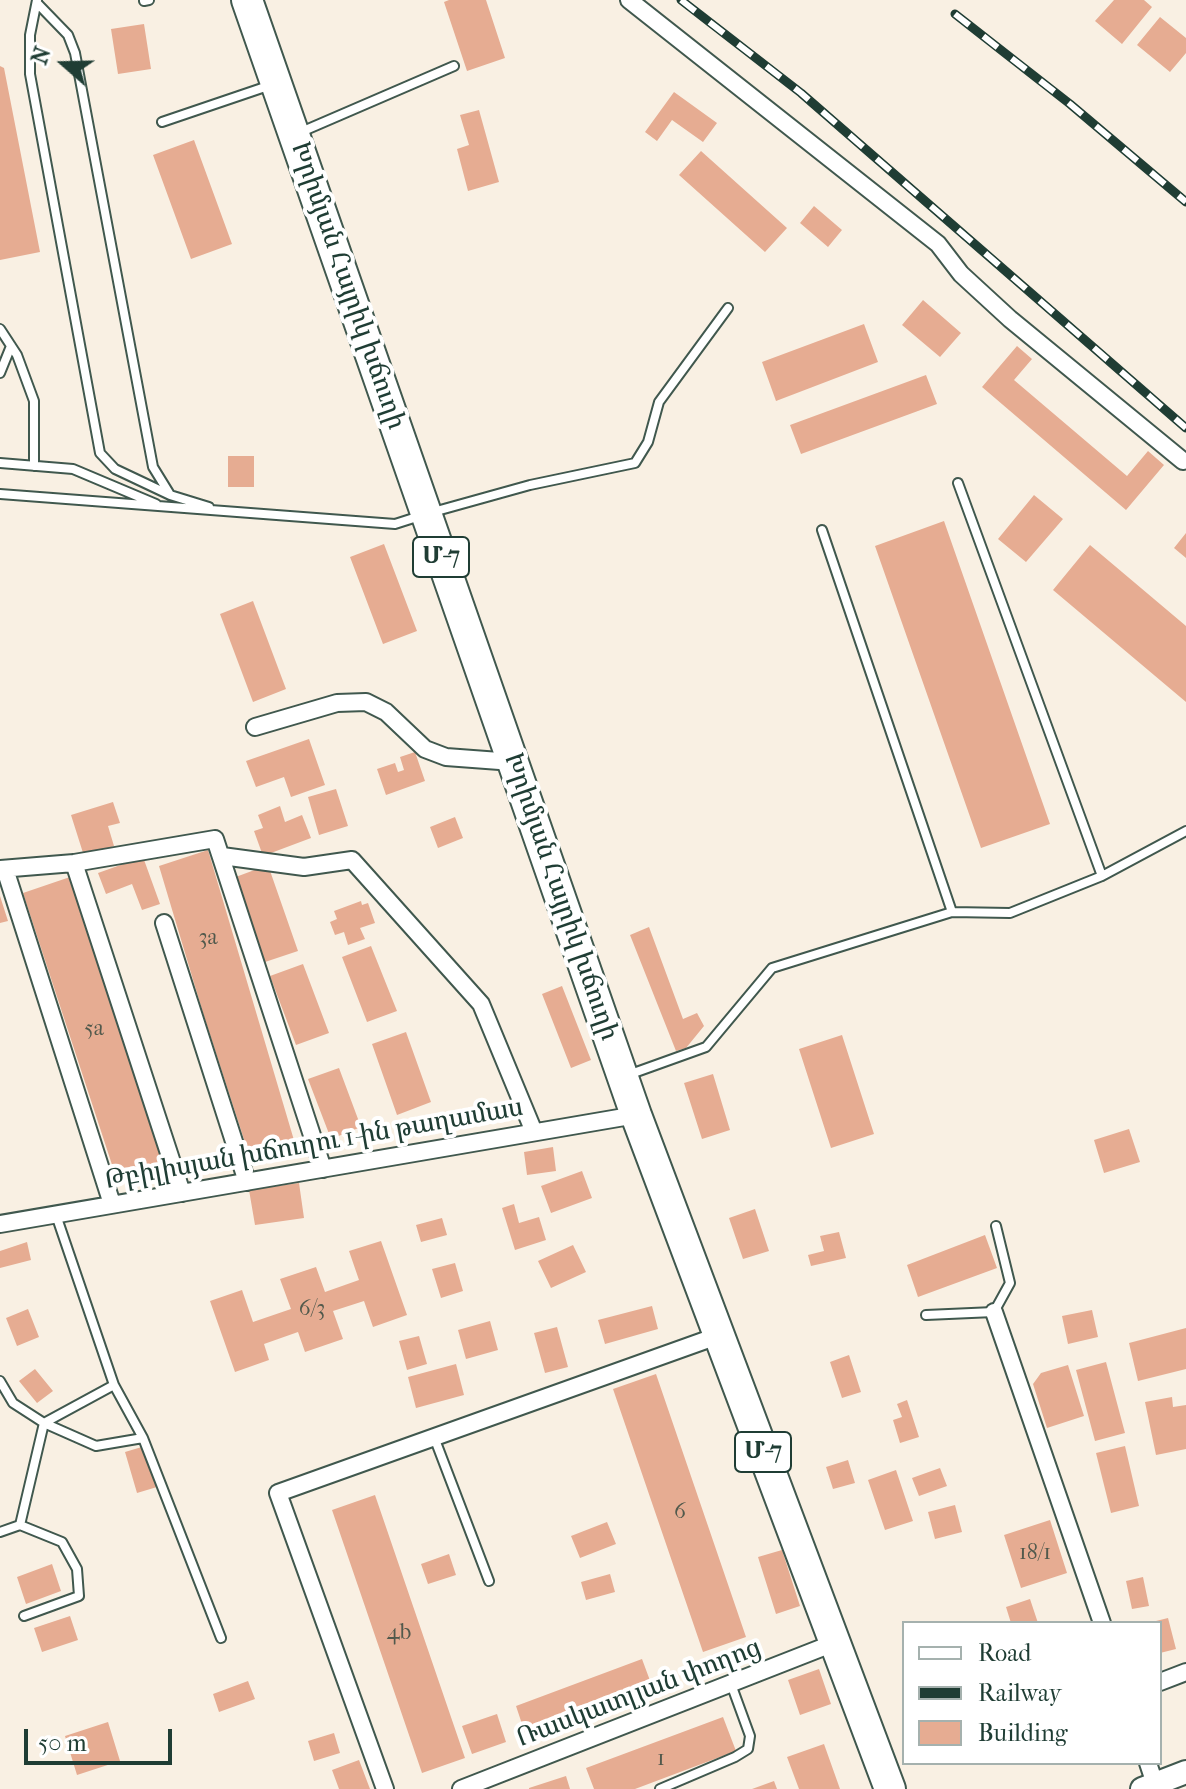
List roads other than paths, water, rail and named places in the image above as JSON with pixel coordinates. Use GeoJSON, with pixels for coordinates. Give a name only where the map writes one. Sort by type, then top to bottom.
{"type":"FeatureCollection","features":[{"type":"Feature","properties":{"kind":"highway","name":"Խրիմյան Հայրիկ խճուղի"},"geometry":{"type":"LineString","coordinates":[[247,0],[636,1115],[890,1789]]}},
{"type":"Feature","properties":{"kind":"main road"},"geometry":{"type":"LineString","coordinates":[[1148,1779],[1186,1772]]}},
{"type":"Feature","properties":{"kind":"street"},"geometry":{"type":"LineString","coordinates":[[629,0],[938,244],[961,274],[1010,319],[1183,461]]}},
{"type":"Feature","properties":{"kind":"street"},"geometry":{"type":"LineString","coordinates":[[255,727],[337,703],[366,702],[386,712],[425,749],[446,757],[513,762]]}},
{"type":"Feature","properties":{"kind":"street"},"geometry":{"type":"LineString","coordinates":[[112,1204],[3,869],[74,863],[215,839],[323,1169]]}},
{"type":"Feature","properties":{"kind":"street"},"geometry":{"type":"LineString","coordinates":[[222,856],[304,867],[352,860],[481,1004],[534,1132]]}},
{"type":"Feature","properties":{"kind":"street"},"geometry":{"type":"LineString","coordinates":[[74,863],[182,1193]]}},
{"type":"Feature","properties":{"kind":"street"},"geometry":{"type":"LineString","coordinates":[[164,923],[247,1182]]}},
{"type":"Feature","properties":{"kind":"street","name":"Թբիլիսյան խճուղու 1-ին թաղամաս"},"geometry":{"type":"LineString","coordinates":[[0,1224],[636,1115]]}},
{"type":"Feature","properties":{"kind":"street"},"geometry":{"type":"LineString","coordinates":[[994,1312],[1101,1621]]}},
{"type":"Feature","properties":{"kind":"street"},"geometry":{"type":"LineString","coordinates":[[385,1789],[278,1493],[720,1335]]}},
{"type":"Feature","properties":{"kind":"street","name":"Ռասկատլյան փողոց"},"geometry":{"type":"LineString","coordinates":[[461,1789],[834,1643]]}},
{"type":"Feature","properties":{"kind":"street"},"geometry":{"type":"LineString","coordinates":[[1162,1681],[1186,1672]]}},
{"type":"Feature","properties":{"kind":"lane"},"geometry":{"type":"LineString","coordinates":[[37,2],[30,35],[30,74],[100,453],[115,469],[170,495],[225,511]]}},
{"type":"Feature","properties":{"kind":"lane"},"geometry":{"type":"LineString","coordinates":[[37,2],[68,35],[75,53],[153,467],[170,495]]}},
{"type":"Feature","properties":{"kind":"lane"},"geometry":{"type":"LineString","coordinates":[[294,135],[454,66]]}},
{"type":"Feature","properties":{"kind":"lane"},"geometry":{"type":"LineString","coordinates":[[162,122],[276,83]]}},
{"type":"Feature","properties":{"kind":"lane"},"geometry":{"type":"LineString","coordinates":[[0,494],[395,524],[530,485],[635,463],[648,442],[659,402],[728,308]]}},
{"type":"Feature","properties":{"kind":"lane"},"geometry":{"type":"LineString","coordinates":[[0,329],[31,387],[34,401],[34,466]]}},
{"type":"Feature","properties":{"kind":"lane"},"geometry":{"type":"LineString","coordinates":[[0,373],[11,346]]}},
{"type":"Feature","properties":{"kind":"lane"},"geometry":{"type":"LineString","coordinates":[[0,463],[73,469],[162,506]]}},
{"type":"Feature","properties":{"kind":"lane"},"geometry":{"type":"LineString","coordinates":[[958,483],[1102,876]]}},
{"type":"Feature","properties":{"kind":"lane"},"geometry":{"type":"LineString","coordinates":[[822,530],[952,912]]}},
{"type":"Feature","properties":{"kind":"lane"},"geometry":{"type":"LineString","coordinates":[[623,1077],[706,1047],[772,968],[952,912],[1010,913],[1102,876],[1186,831]]}},
{"type":"Feature","properties":{"kind":"lane"},"geometry":{"type":"LineString","coordinates":[[56,1214],[114,1385],[143,1438],[221,1638]]}},
{"type":"Feature","properties":{"kind":"lane"},"geometry":{"type":"LineString","coordinates":[[926,1315],[994,1312],[1010,1283],[996,1226]]}},
{"type":"Feature","properties":{"kind":"lane"},"geometry":{"type":"LineString","coordinates":[[0,1381],[13,1403],[44,1423],[96,1446],[143,1438]]}},
{"type":"Feature","properties":{"kind":"lane"},"geometry":{"type":"LineString","coordinates":[[20,1525],[44,1423],[114,1385]]}},
{"type":"Feature","properties":{"kind":"lane"},"geometry":{"type":"LineString","coordinates":[[434,1437],[489,1581]]}},
{"type":"Feature","properties":{"kind":"lane"},"geometry":{"type":"LineString","coordinates":[[0,1532],[20,1525],[62,1542],[77,1569],[79,1596],[24,1616]]}},
{"type":"Feature","properties":{"kind":"lane"},"geometry":{"type":"LineString","coordinates":[[660,1789],[748,1749],[750,1736],[731,1684]]}},
{"type":"Feature","properties":{"kind":"railway"},"geometry":{"type":"LineString","coordinates":[[681,0],[801,93],[1186,428]]}},
{"type":"Feature","properties":{"kind":"railway"},"geometry":{"type":"LineString","coordinates":[[955,14],[1070,104],[1186,202]]}}]}
